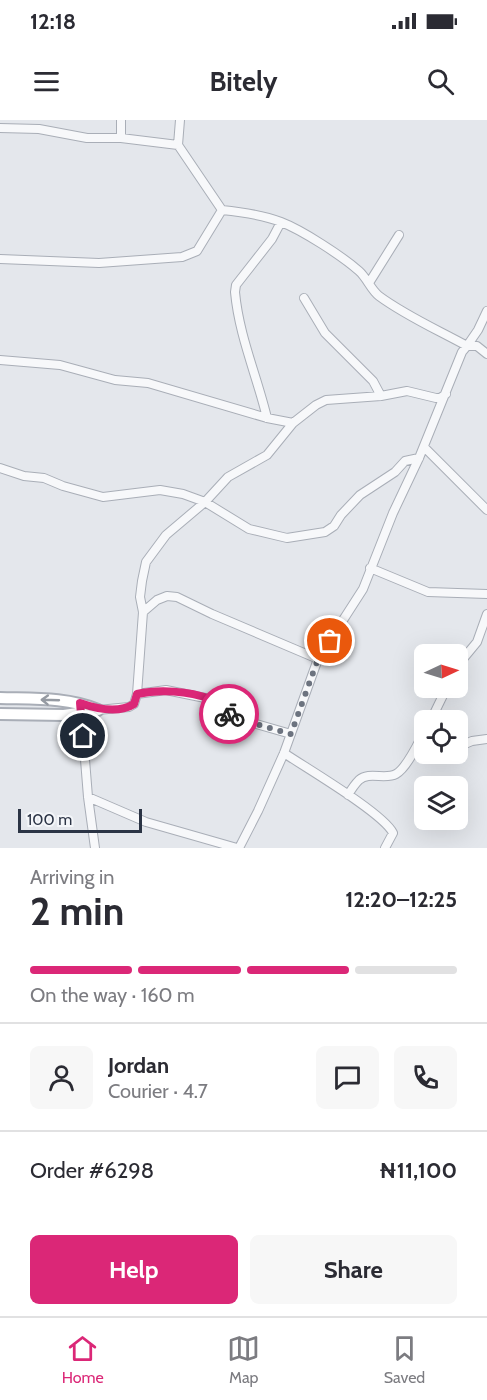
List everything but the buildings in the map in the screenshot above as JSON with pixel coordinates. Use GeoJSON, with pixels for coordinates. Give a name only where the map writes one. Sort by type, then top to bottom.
{"type":"FeatureCollection","features":[{"type":"Feature","properties":{"kind":"street"},"geometry":{"type":"LineString","coordinates":[[121,120],[121,138]]}},
{"type":"Feature","properties":{"kind":"street"},"geometry":{"type":"LineString","coordinates":[[180,120],[178,145],[222,210],[241,212],[281,222],[342,257],[360,273],[376,294],[398,309],[467,346],[477,346],[487,354]]}},
{"type":"Feature","properties":{"kind":"street"},"geometry":{"type":"LineString","coordinates":[[0,128],[39,129],[87,138],[121,138],[178,145]]}},
{"type":"Feature","properties":{"kind":"street"},"geometry":{"type":"LineString","coordinates":[[0,259],[99,264],[182,257],[197,251],[222,210]]}},
{"type":"Feature","properties":{"kind":"street"},"geometry":{"type":"LineString","coordinates":[[267,418],[256,374],[244,341],[235,292],[236,285],[272,239],[281,222]]}},
{"type":"Feature","properties":{"kind":"street"},"geometry":{"type":"LineString","coordinates":[[369,283],[399,235]]}},
{"type":"Feature","properties":{"kind":"street"},"geometry":{"type":"LineString","coordinates":[[304,298],[325,333],[374,381],[381,396]]}},
{"type":"Feature","properties":{"kind":"street"},"geometry":{"type":"LineString","coordinates":[[88,797],[146,822],[238,848],[258,811],[284,753],[318,659],[363,589],[462,352],[478,330],[487,311]]}},
{"type":"Feature","properties":{"kind":"street"},"geometry":{"type":"LineString","coordinates":[[0,360],[60,365],[115,380],[148,383],[267,418],[292,423]]}},
{"type":"Feature","properties":{"kind":"street"},"geometry":{"type":"LineString","coordinates":[[0,714],[81,708],[98,710],[129,707],[134,704],[137,694],[143,612],[140,597],[146,562],[166,535],[205,502],[228,477],[267,455],[292,423],[304,412],[326,400],[381,396],[407,391],[436,398],[446,394]]}},
{"type":"Feature","properties":{"kind":"street"},"geometry":{"type":"LineString","coordinates":[[424,447],[487,510]]}},
{"type":"Feature","properties":{"kind":"street"},"geometry":{"type":"LineString","coordinates":[[0,468],[14,474],[44,478],[63,486],[104,497],[160,490],[183,494],[205,502],[249,529],[287,538],[324,532],[334,526],[360,495],[395,472],[405,461],[419,458]]}},
{"type":"Feature","properties":{"kind":"street"},"geometry":{"type":"LineString","coordinates":[[370,568],[428,591],[487,594]]}},
{"type":"Feature","properties":{"kind":"street"},"geometry":{"type":"LineString","coordinates":[[143,612],[158,600],[177,597],[318,659]]}},
{"type":"Feature","properties":{"kind":"street"},"geometry":{"type":"LineString","coordinates":[[468,653],[477,642],[487,614]]}},
{"type":"Feature","properties":{"kind":"street"},"geometry":{"type":"LineString","coordinates":[[137,694],[166,690],[210,699],[232,717],[291,734]]}},
{"type":"Feature","properties":{"kind":"street"},"geometry":{"type":"LineString","coordinates":[[0,698],[63,700],[81,708]]}},
{"type":"Feature","properties":{"kind":"street"},"geometry":{"type":"LineString","coordinates":[[81,708],[94,848]]}},
{"type":"Feature","properties":{"kind":"street"},"geometry":{"type":"LineString","coordinates":[[468,743],[487,739]]}},
{"type":"Feature","properties":{"kind":"street"},"geometry":{"type":"LineString","coordinates":[[348,795],[359,780],[365,777],[388,777],[396,774],[414,750]]}},
{"type":"Feature","properties":{"kind":"street"},"geometry":{"type":"LineString","coordinates":[[284,753],[348,795],[392,830],[392,836],[385,848]]}},
{"type":"Feature","properties":{"kind":"way so far"},"geometry":{"type":"LineString","coordinates":[[229,714],[232,717],[291,734],[318,659],[330,641]]}},
{"type":"Feature","properties":{"kind":"route"},"geometry":{"type":"LineString","coordinates":[[83,736],[80,703],[98,710],[129,707],[134,704],[137,694],[152,691],[166,690],[210,699],[229,714]]}}]}
